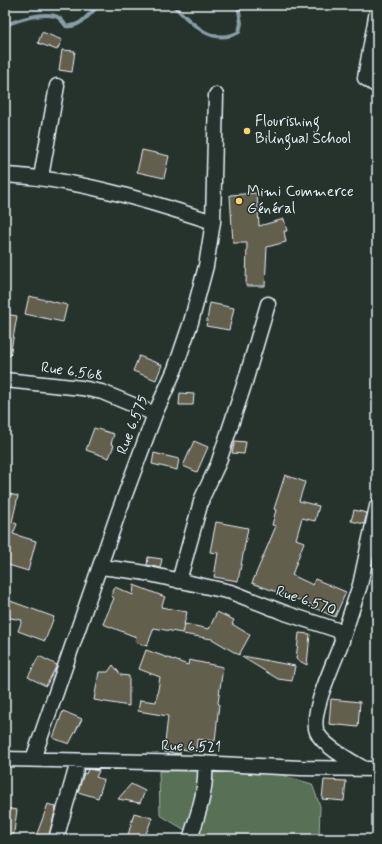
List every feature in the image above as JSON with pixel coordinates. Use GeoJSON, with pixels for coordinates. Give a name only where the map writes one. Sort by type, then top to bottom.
{"type":"FeatureCollection","features":[{"type":"Feature","properties":{"kind":"street"},"geometry":{"type":"LineString","coordinates":[[377,11],[366,78],[377,86]]}},
{"type":"Feature","properties":{"kind":"street"},"geometry":{"type":"LineString","coordinates":[[42,177],[57,86]]}},
{"type":"Feature","properties":{"kind":"street","name":"Rue 6.575"},"geometry":{"type":"LineString","coordinates":[[33,759],[101,567],[119,511],[155,414],[175,369],[191,322],[206,266],[213,222],[216,95]]}},
{"type":"Feature","properties":{"kind":"street"},"geometry":{"type":"LineString","coordinates":[[5,175],[42,177],[148,201],[213,222]]}},
{"type":"Feature","properties":{"kind":"street"},"geometry":{"type":"LineString","coordinates":[[179,581],[202,498],[220,458],[245,382],[268,304]]}},
{"type":"Feature","properties":{"kind":"street","name":"Rue 6.568"},"geometry":{"type":"LineString","coordinates":[[5,380],[82,388],[102,392],[155,414]]}},
{"type":"Feature","properties":{"kind":"street"},"geometry":{"type":"LineString","coordinates":[[343,637],[360,585],[377,506]]}},
{"type":"Feature","properties":{"kind":"street","name":"Rue 6.570"},"geometry":{"type":"LineString","coordinates":[[101,567],[231,592],[285,613],[337,630],[343,637],[316,710],[315,723],[317,733],[326,742],[370,768]]}},
{"type":"Feature","properties":{"kind":"street","name":"Rue 6.521"},"geometry":{"type":"LineString","coordinates":[[5,759],[78,762],[205,763],[301,768],[370,768]]}},
{"type":"Feature","properties":{"kind":"street"},"geometry":{"type":"LineString","coordinates":[[56,839],[78,762]]}},
{"type":"Feature","properties":{"kind":"street"},"geometry":{"type":"LineString","coordinates":[[190,839],[203,794],[206,778],[205,763]]}},
{"type":"Feature","properties":{"kind":"green space"},"geometry":{"type":"Polygon","coordinates":[[[159,771],[268,771],[312,784],[320,806],[319,839],[200,839],[160,815],[159,771]]]}},
{"type":"Feature","properties":{"kind":"building"},"geometry":{"type":"Polygon","coordinates":[[[42,32],[62,40],[57,50],[38,43],[42,32]]]}},
{"type":"Feature","properties":{"kind":"building"},"geometry":{"type":"Polygon","coordinates":[[[62,50],[75,51],[72,72],[59,70],[62,50]]]}},
{"type":"Feature","properties":{"kind":"building"},"geometry":{"type":"Polygon","coordinates":[[[142,150],[169,156],[164,178],[137,172],[142,150]]]}},
{"type":"Feature","properties":{"kind":"building"},"geometry":{"type":"Polygon","coordinates":[[[257,193],[259,226],[284,219],[287,231],[284,231],[286,242],[267,247],[265,286],[246,286],[247,243],[233,243],[230,195],[257,193]]]}},
{"type":"Feature","properties":{"kind":"building"},"geometry":{"type":"Polygon","coordinates":[[[29,296],[67,305],[63,322],[25,314],[29,296]]]}},
{"type":"Feature","properties":{"kind":"building"},"geometry":{"type":"Polygon","coordinates":[[[210,303],[234,308],[229,330],[206,326],[210,303]]]}},
{"type":"Feature","properties":{"kind":"building"},"geometry":{"type":"Polygon","coordinates":[[[5,314],[17,316],[10,356],[5,355],[5,314]]]}},
{"type":"Feature","properties":{"kind":"building"},"geometry":{"type":"Polygon","coordinates":[[[139,356],[162,365],[156,380],[133,371],[139,356]]]}},
{"type":"Feature","properties":{"kind":"building"},"geometry":{"type":"Polygon","coordinates":[[[180,393],[194,394],[193,405],[179,405],[180,393]]]}},
{"type":"Feature","properties":{"kind":"building"},"geometry":{"type":"Polygon","coordinates":[[[94,428],[114,434],[111,444],[114,445],[109,458],[86,450],[94,428]]]}},
{"type":"Feature","properties":{"kind":"building"},"geometry":{"type":"Polygon","coordinates":[[[194,441],[208,447],[197,472],[183,466],[194,441]]]}},
{"type":"Feature","properties":{"kind":"building"},"geometry":{"type":"Polygon","coordinates":[[[235,441],[246,442],[244,454],[232,453],[235,441]]]}},
{"type":"Feature","properties":{"kind":"building"},"geometry":{"type":"Polygon","coordinates":[[[154,453],[179,459],[177,470],[152,464],[154,453]]]}},
{"type":"Feature","properties":{"kind":"building"},"geometry":{"type":"Polygon","coordinates":[[[285,475],[305,482],[299,501],[319,506],[315,521],[302,518],[296,539],[304,542],[292,575],[313,585],[315,579],[346,592],[335,617],[312,607],[313,605],[252,583],[276,526],[272,525],[276,510],[274,509],[285,475]]]}},
{"type":"Feature","properties":{"kind":"building"},"geometry":{"type":"Polygon","coordinates":[[[5,493],[18,496],[12,522],[17,524],[13,534],[36,541],[28,571],[5,564],[5,493]]]}},
{"type":"Feature","properties":{"kind":"building"},"geometry":{"type":"Polygon","coordinates":[[[354,510],[367,513],[364,524],[351,521],[354,510]]]}},
{"type":"Feature","properties":{"kind":"building"},"geometry":{"type":"Polygon","coordinates":[[[216,522],[248,528],[238,581],[214,577],[218,553],[210,552],[216,522]]]}},
{"type":"Feature","properties":{"kind":"building"},"geometry":{"type":"Polygon","coordinates":[[[148,557],[162,559],[160,568],[147,565],[148,557]]]}},
{"type":"Feature","properties":{"kind":"building"},"geometry":{"type":"Polygon","coordinates":[[[134,585],[165,597],[161,607],[187,612],[182,633],[154,628],[147,646],[135,642],[136,637],[103,624],[114,598],[111,596],[115,587],[133,595],[134,585]]]}},
{"type":"Feature","properties":{"kind":"building"},"geometry":{"type":"Polygon","coordinates":[[[5,599],[54,617],[45,641],[18,631],[22,620],[5,617],[5,599]]]}},
{"type":"Feature","properties":{"kind":"building"},"geometry":{"type":"Polygon","coordinates":[[[217,612],[234,620],[232,624],[250,635],[239,655],[212,639],[183,634],[185,624],[209,629],[217,612]]]}},
{"type":"Feature","properties":{"kind":"building"},"geometry":{"type":"Polygon","coordinates":[[[299,633],[310,634],[307,665],[296,659],[299,633]]]}},
{"type":"Feature","properties":{"kind":"building"},"geometry":{"type":"Polygon","coordinates":[[[146,650],[188,665],[189,660],[223,667],[215,741],[197,739],[196,751],[180,749],[180,754],[164,752],[168,716],[138,711],[140,700],[156,702],[160,677],[139,669],[146,650]]]}},
{"type":"Feature","properties":{"kind":"building"},"geometry":{"type":"Polygon","coordinates":[[[39,656],[57,665],[46,686],[28,677],[39,656]]]}},
{"type":"Feature","properties":{"kind":"building"},"geometry":{"type":"Polygon","coordinates":[[[242,657],[295,666],[292,681],[278,679],[242,657]]]}},
{"type":"Feature","properties":{"kind":"building"},"geometry":{"type":"Polygon","coordinates":[[[113,665],[121,675],[129,676],[129,706],[94,700],[99,672],[108,672],[113,665]]]}},
{"type":"Feature","properties":{"kind":"building"},"geometry":{"type":"Polygon","coordinates":[[[331,699],[360,702],[358,727],[329,724],[331,699]]]}},
{"type":"Feature","properties":{"kind":"building"},"geometry":{"type":"Polygon","coordinates":[[[63,711],[82,719],[69,744],[53,738],[63,711]]]}},
{"type":"Feature","properties":{"kind":"building"},"geometry":{"type":"Polygon","coordinates":[[[88,769],[99,771],[96,777],[104,780],[98,798],[78,792],[84,773],[86,774],[88,769]]]}},
{"type":"Feature","properties":{"kind":"building"},"geometry":{"type":"Polygon","coordinates":[[[324,780],[346,781],[344,801],[322,799],[324,780]]]}},
{"type":"Feature","properties":{"kind":"building"},"geometry":{"type":"Polygon","coordinates":[[[131,784],[145,791],[140,803],[118,799],[131,784]]]}},
{"type":"Feature","properties":{"kind":"building"},"geometry":{"type":"Polygon","coordinates":[[[48,804],[56,807],[48,839],[35,839],[48,804]]]}},
{"type":"Feature","properties":{"kind":"building"},"geometry":{"type":"Polygon","coordinates":[[[5,808],[17,810],[13,839],[5,839],[5,808]]]}},
{"type":"Feature","properties":{"kind":"building"},"geometry":{"type":"Polygon","coordinates":[[[134,813],[152,818],[144,839],[127,839],[134,813]]]}},
{"type":"Feature","properties":{"kind":"waterway"},"geometry":{"type":"LineString","coordinates":[[5,25],[30,17],[43,15],[58,17],[66,26],[76,25],[84,20],[99,5]]}},
{"type":"Feature","properties":{"kind":"waterway"},"geometry":{"type":"LineString","coordinates":[[173,5],[194,25],[211,35],[220,36],[229,36],[239,32],[241,23],[238,5]]}},
{"type":"Feature","properties":{"kind":"place","name":"Flourishing Bilingual School"},"geometry":{"type":"Point","coordinates":[247,131]}},
{"type":"Feature","properties":{"kind":"place","name":"Mimi Commerce Général"},"geometry":{"type":"Point","coordinates":[239,201]}}]}
